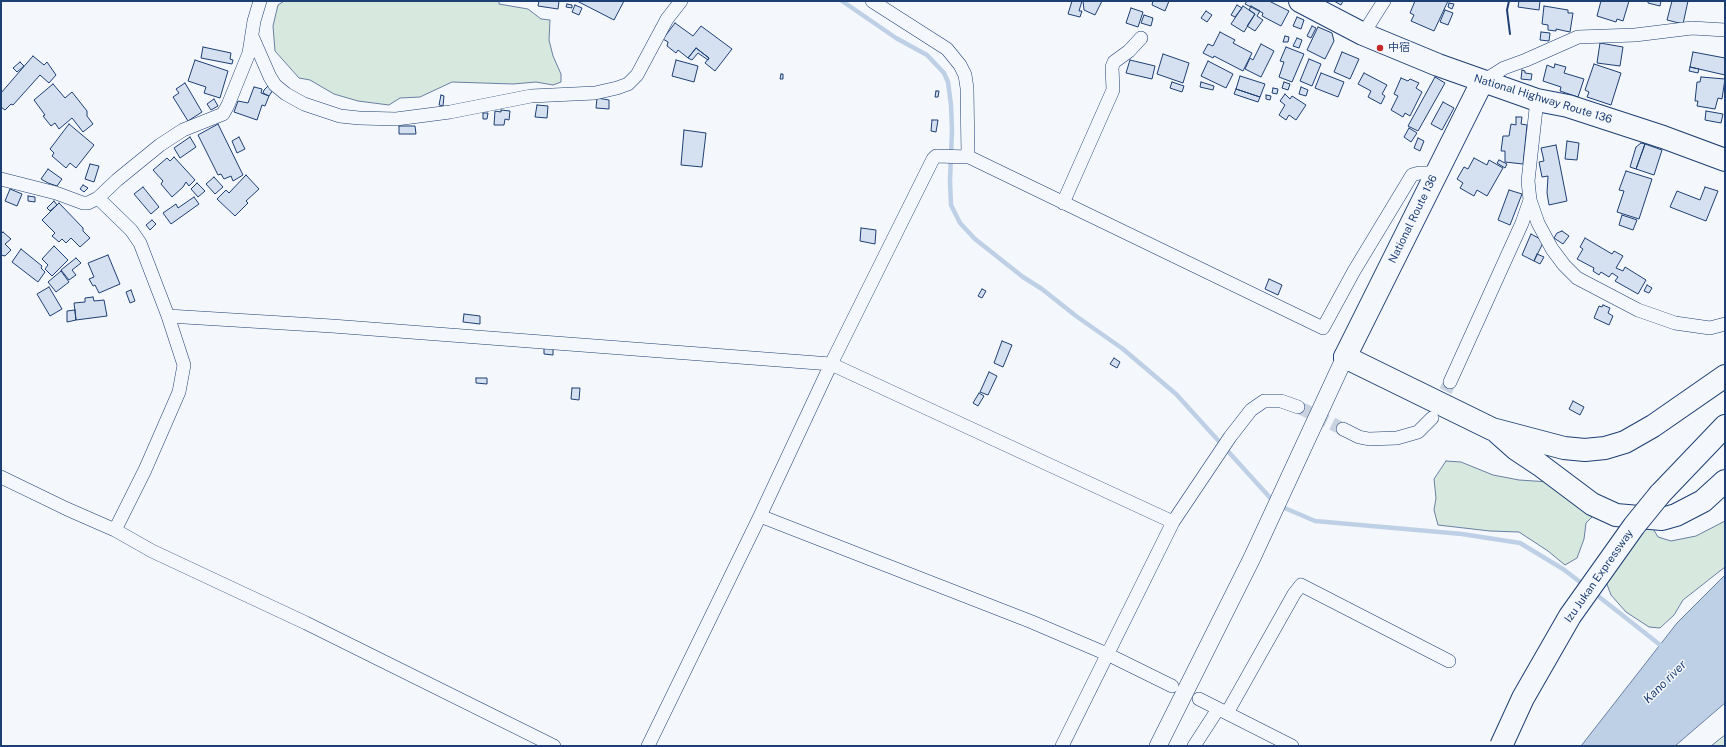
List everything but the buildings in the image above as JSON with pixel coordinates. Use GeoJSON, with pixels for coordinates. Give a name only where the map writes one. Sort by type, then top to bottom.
{"type":"FeatureCollection","features":[{"type":"Feature","properties":{"kind":"highway","name":"National Highway Route 136"},"geometry":{"type":"LineString","coordinates":[[1300,1],[1363,34],[1482,82],[1537,100],[1575,108],[1663,137],[1725,160]]}},
{"type":"Feature","properties":{"kind":"highway","name":"National Route 136"},"geometry":{"type":"LineString","coordinates":[[1345,357],[1482,82]]}},
{"type":"Feature","properties":{"kind":"highway"},"geometry":{"type":"LineString","coordinates":[[1345,357],[1492,429],[1564,448],[1586,450],[1605,448],[1625,442],[1652,426],[1725,376]]}},
{"type":"Feature","properties":{"kind":"highway","name":"Izu Jukan Expressway"},"geometry":{"type":"LineString","coordinates":[[1501,746],[1523,698],[1570,616],[1634,526],[1660,494],[1725,426]]}},
{"type":"Feature","properties":{"kind":"highway"},"geometry":{"type":"LineString","coordinates":[[1492,429],[1516,449],[1592,504],[1616,515],[1662,518],[1676,515],[1703,501],[1725,481]]}},
{"type":"Feature","properties":{"kind":"street"},"geometry":{"type":"LineString","coordinates":[[1,179],[56,193],[83,203],[88,203],[98,198],[117,180],[160,145],[183,130],[223,114],[228,105],[248,53],[254,21],[260,1]]}},
{"type":"Feature","properties":{"kind":"street"},"geometry":{"type":"LineString","coordinates":[[252,36],[270,77],[275,85],[286,94],[304,104],[340,116],[396,119],[450,112],[531,96],[595,93],[628,84],[637,75],[667,19],[681,1]]}},
{"type":"Feature","properties":{"kind":"street"},"geometry":{"type":"LineString","coordinates":[[872,1],[947,49],[960,65],[965,75],[967,88],[966,157]]}},
{"type":"Feature","properties":{"kind":"street"},"geometry":{"type":"LineString","coordinates":[[1363,34],[1384,1]]}},
{"type":"Feature","properties":{"kind":"street"},"geometry":{"type":"LineString","coordinates":[[1482,82],[1504,68],[1578,37],[1635,35],[1692,28],[1725,30]]}},
{"type":"Feature","properties":{"kind":"street"},"geometry":{"type":"LineString","coordinates":[[1063,203],[1113,90],[1112,67],[1114,62],[1129,51],[1141,38]]}},
{"type":"Feature","properties":{"kind":"street"},"geometry":{"type":"LineString","coordinates":[[1537,100],[1528,181],[1530,200],[1538,223],[1552,249],[1564,266],[1577,278],[1638,310],[1675,323],[1710,328],[1725,324]]}},
{"type":"Feature","properties":{"kind":"street"},"geometry":{"type":"LineString","coordinates":[[648,746],[760,516],[831,364],[933,159],[936,156],[966,157],[1323,328],[1354,271],[1412,175],[1419,173],[1436,173]]}},
{"type":"Feature","properties":{"kind":"street"},"geometry":{"type":"LineString","coordinates":[[98,198],[135,234],[140,243],[168,316],[184,365],[179,392],[142,476],[115,530]]}},
{"type":"Feature","properties":{"kind":"street"},"geometry":{"type":"LineString","coordinates":[[1450,382],[1522,223],[1530,200]]}},
{"type":"Feature","properties":{"kind":"street"},"geometry":{"type":"LineString","coordinates":[[168,316],[340,326],[831,364],[1173,522]]}},
{"type":"Feature","properties":{"kind":"street"},"geometry":{"type":"LineString","coordinates":[[1158,746],[1252,558],[1345,357]]}},
{"type":"Feature","properties":{"kind":"street"},"geometry":{"type":"LineString","coordinates":[[1062,746],[1173,522],[1230,437],[1256,405],[1264,401],[1282,401],[1298,407]]}},
{"type":"Feature","properties":{"kind":"street"},"geometry":{"type":"LineString","coordinates":[[1343,429],[1359,437],[1369,439],[1397,438],[1418,432],[1432,418]]}},
{"type":"Feature","properties":{"kind":"street"},"geometry":{"type":"LineString","coordinates":[[1,477],[115,530],[152,551],[306,623],[554,746]]}},
{"type":"Feature","properties":{"kind":"street"},"geometry":{"type":"LineString","coordinates":[[760,516],[1032,622],[1107,654],[1172,686]]}},
{"type":"Feature","properties":{"kind":"street"},"geometry":{"type":"LineString","coordinates":[[1194,746],[1222,711],[1301,585],[1449,661]]}},
{"type":"Feature","properties":{"kind":"street"},"geometry":{"type":"LineString","coordinates":[[1199,699],[1292,746]]}},
{"type":"Feature","properties":{"kind":"shaded area"},"geometry":{"type":"Polygon","coordinates":[[[284,1],[499,1],[499,4],[528,9],[541,19],[550,20],[549,40],[553,56],[561,74],[561,82],[553,85],[536,82],[513,84],[452,82],[420,97],[400,98],[389,105],[358,101],[334,94],[310,80],[299,78],[275,51],[273,26],[278,5],[284,1]]]}},
{"type":"Feature","properties":{"kind":"shaded area"},"geometry":{"type":"Polygon","coordinates":[[[1446,461],[1461,462],[1493,475],[1519,480],[1550,482],[1596,513],[1586,523],[1584,539],[1577,558],[1565,565],[1548,551],[1519,532],[1490,531],[1438,525],[1434,510],[1436,498],[1434,479],[1446,461]]]}},
{"type":"Feature","properties":{"kind":"shaded area"},"geometry":{"type":"Polygon","coordinates":[[[1725,521],[1725,567],[1683,600],[1674,615],[1660,628],[1649,627],[1626,612],[1611,595],[1606,582],[1638,533],[1652,527],[1658,537],[1671,541],[1696,536],[1725,521]]]}},
{"type":"Feature","properties":{"kind":"shaded area"},"geometry":{"type":"Polygon","coordinates":[[[1725,735],[1725,746],[1711,746],[1716,742],[1725,735]]]}},
{"type":"Feature","properties":{"kind":"water","name":"Kano river"},"geometry":{"type":"Polygon","coordinates":[[[1725,575],[1725,703],[1675,746],[1581,746],[1677,623],[1725,575]]]}},
{"type":"Feature","properties":{"kind":"waterway"},"geometry":{"type":"LineString","coordinates":[[842,1],[896,38],[927,55],[944,73],[948,82],[951,105],[951,205],[960,223],[975,239],[1023,277],[1042,289],[1076,316],[1123,349],[1176,394],[1274,502]]}},
{"type":"Feature","properties":{"kind":"waterway"},"geometry":{"type":"LineString","coordinates":[[1280,506],[1315,521],[1462,534],[1520,543],[1563,569],[1584,585]]}},
{"type":"Feature","properties":{"kind":"waterway"},"geometry":{"type":"LineString","coordinates":[[1593,592],[1664,648]]}},
{"type":"Feature","properties":{"kind":"tunnel"},"geometry":{"type":"LineString","coordinates":[[1437,408],[1450,382]]}},
{"type":"Feature","properties":{"kind":"tunnel"},"geometry":{"type":"LineString","coordinates":[[1298,407],[1343,429]]}},
{"type":"Feature","properties":{"kind":"wall"},"geometry":{"type":"LineString","coordinates":[[1509,1],[1507,10],[1510,34]]}},
{"type":"Feature","properties":{"kind":"place","name":"中宿"},"geometry":{"type":"Point","coordinates":[1380,48]}}]}
